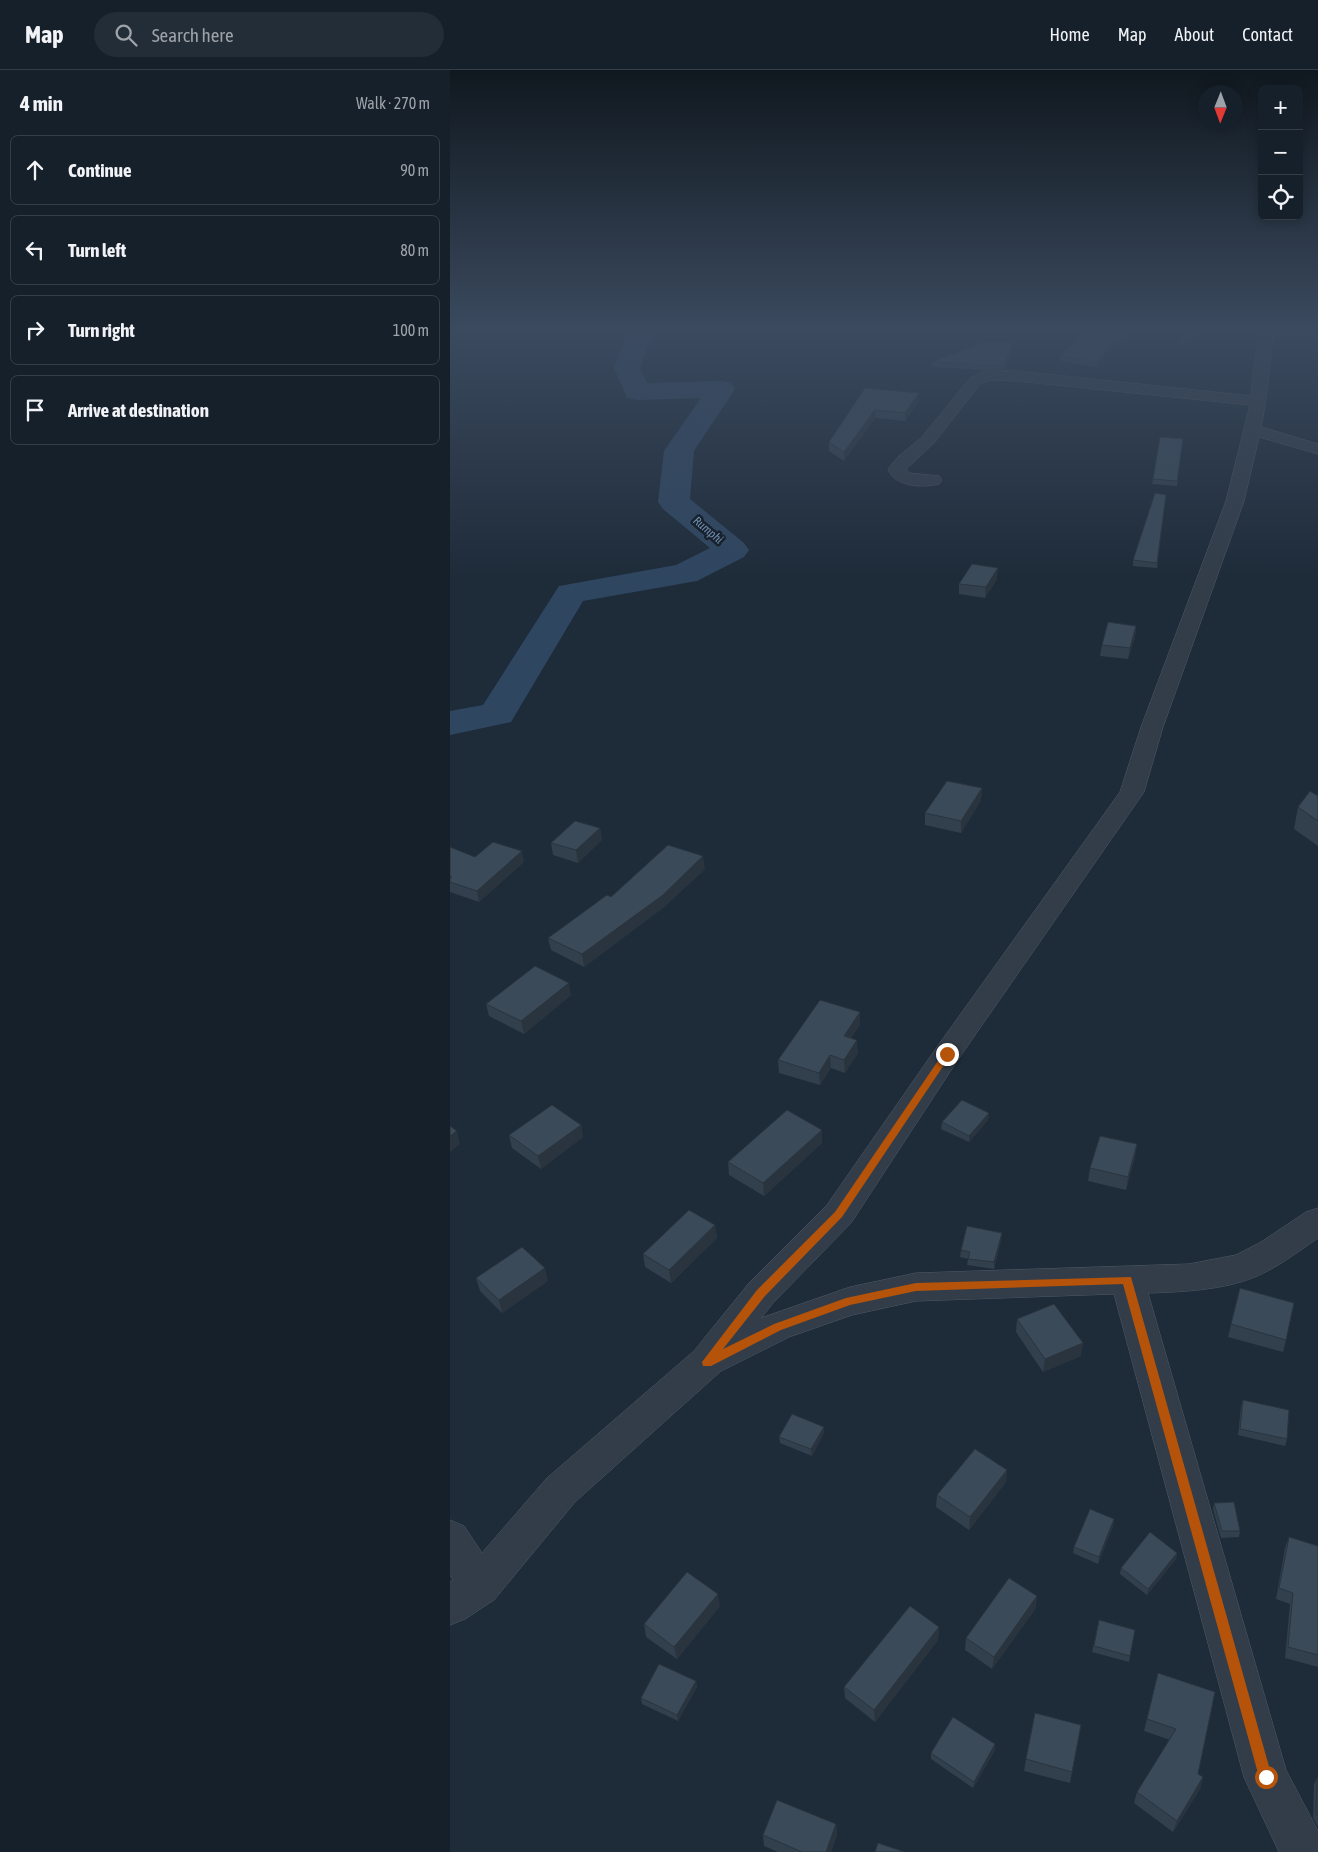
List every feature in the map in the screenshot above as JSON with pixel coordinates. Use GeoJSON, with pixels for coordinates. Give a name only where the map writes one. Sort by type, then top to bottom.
{"type":"FeatureCollection","features":[{"type":"Feature","properties":{"kind":"street"},"geometry":{"type":"LineString","coordinates":[[933,480],[906,478],[899,475],[897,469],[908,455],[921,448],[951,411]]}},
{"type":"Feature","properties":{"kind":"street"},"geometry":{"type":"LineString","coordinates":[[465,1596],[561,1490],[707,1362],[761,1293],[839,1214],[947,1054],[1132,792],[1152,727],[1235,501],[1257,411]]}},
{"type":"Feature","properties":{"kind":"street"},"geometry":{"type":"LineString","coordinates":[[1253,430],[1318,450]]}},
{"type":"Feature","properties":{"kind":"street"},"geometry":{"type":"LineString","coordinates":[[707,1362],[786,1324],[850,1301],[916,1287],[1189,1278],[1242,1267],[1273,1251],[1318,1221]]}},
{"type":"Feature","properties":{"kind":"street"},"geometry":{"type":"LineString","coordinates":[[1127,1280],[1266,1777],[1304,1852]]}},
{"type":"Feature","properties":{"kind":"street"},"geometry":{"type":"LineString","coordinates":[[450,1539],[465,1596]]}},
{"type":"Feature","properties":{"kind":"building"},"geometry":{"type":"Polygon","coordinates":[[[850,411],[874,411],[844,452],[829,442],[850,411]]]}},
{"type":"Feature","properties":{"kind":"building"},"geometry":{"type":"Polygon","coordinates":[[[887,411],[906,411],[905,413],[887,411]]]}},
{"type":"Feature","properties":{"kind":"building"},"geometry":{"type":"Polygon","coordinates":[[[1160,437],[1183,439],[1177,481],[1153,479],[1160,437]]]}},
{"type":"Feature","properties":{"kind":"building"},"geometry":{"type":"Polygon","coordinates":[[[1155,493],[1166,495],[1157,563],[1133,560],[1155,493]]]}},
{"type":"Feature","properties":{"kind":"building"},"geometry":{"type":"Polygon","coordinates":[[[972,564],[998,568],[986,587],[959,584],[972,564]]]}},
{"type":"Feature","properties":{"kind":"building"},"geometry":{"type":"Polygon","coordinates":[[[1108,622],[1136,626],[1130,648],[1102,645],[1108,622]]]}},
{"type":"Feature","properties":{"kind":"building"},"geometry":{"type":"Polygon","coordinates":[[[947,781],[982,788],[961,821],[925,813],[947,781]]]}},
{"type":"Feature","properties":{"kind":"building"},"geometry":{"type":"Polygon","coordinates":[[[1310,791],[1318,796],[1318,821],[1298,807],[1310,791]]]}},
{"type":"Feature","properties":{"kind":"building"},"geometry":{"type":"Polygon","coordinates":[[[575,821],[600,828],[576,850],[551,843],[575,821]]]}},
{"type":"Feature","properties":{"kind":"building"},"geometry":{"type":"Polygon","coordinates":[[[493,842],[522,851],[477,891],[450,882],[452,877],[450,876],[450,847],[475,857],[493,842]]]}},
{"type":"Feature","properties":{"kind":"building"},"geometry":{"type":"Polygon","coordinates":[[[668,845],[703,856],[663,895],[582,954],[548,938],[607,895],[611,897],[668,845]]]}},
{"type":"Feature","properties":{"kind":"building"},"geometry":{"type":"Polygon","coordinates":[[[535,966],[569,983],[521,1021],[486,1004],[535,966]]]}},
{"type":"Feature","properties":{"kind":"building"},"geometry":{"type":"Polygon","coordinates":[[[820,1000],[860,1012],[844,1036],[857,1040],[844,1060],[830,1055],[819,1073],[778,1060],[820,1000]]]}},
{"type":"Feature","properties":{"kind":"building"},"geometry":{"type":"Polygon","coordinates":[[[962,1100],[989,1113],[969,1136],[942,1122],[962,1100]]]}},
{"type":"Feature","properties":{"kind":"building"},"geometry":{"type":"Polygon","coordinates":[[[552,1105],[581,1125],[538,1156],[509,1135],[552,1105]]]}},
{"type":"Feature","properties":{"kind":"building"},"geometry":{"type":"Polygon","coordinates":[[[787,1110],[822,1130],[763,1183],[728,1162],[787,1110]]]}},
{"type":"Feature","properties":{"kind":"building"},"geometry":{"type":"Polygon","coordinates":[[[450,1126],[457,1131],[450,1136],[450,1126]]]}},
{"type":"Feature","properties":{"kind":"building"},"geometry":{"type":"Polygon","coordinates":[[[1100,1136],[1137,1144],[1128,1177],[1090,1168],[1100,1136]]]}},
{"type":"Feature","properties":{"kind":"building"},"geometry":{"type":"Polygon","coordinates":[[[689,1210],[715,1225],[669,1270],[643,1254],[689,1210]]]}},
{"type":"Feature","properties":{"kind":"building"},"geometry":{"type":"Polygon","coordinates":[[[967,1226],[1002,1233],[994,1262],[968,1259],[970,1252],[961,1250],[967,1226]]]}},
{"type":"Feature","properties":{"kind":"building"},"geometry":{"type":"Polygon","coordinates":[[[522,1247],[545,1268],[499,1300],[476,1278],[522,1247]]]}},
{"type":"Feature","properties":{"kind":"building"},"geometry":{"type":"Polygon","coordinates":[[[1240,1288],[1294,1303],[1286,1340],[1231,1324],[1240,1288]]]}},
{"type":"Feature","properties":{"kind":"building"},"geometry":{"type":"Polygon","coordinates":[[[1054,1304],[1083,1343],[1045,1359],[1017,1319],[1054,1304]]]}},
{"type":"Feature","properties":{"kind":"building"},"geometry":{"type":"Polygon","coordinates":[[[1243,1400],[1289,1410],[1287,1439],[1240,1429],[1243,1400]]]}},
{"type":"Feature","properties":{"kind":"building"},"geometry":{"type":"Polygon","coordinates":[[[792,1414],[824,1427],[811,1449],[779,1437],[792,1414]]]}},
{"type":"Feature","properties":{"kind":"building"},"geometry":{"type":"Polygon","coordinates":[[[975,1449],[1007,1470],[970,1517],[937,1495],[975,1449]]]}},
{"type":"Feature","properties":{"kind":"building"},"geometry":{"type":"Polygon","coordinates":[[[1234,1502],[1240,1531],[1222,1531],[1214,1503],[1234,1502]]]}},
{"type":"Feature","properties":{"kind":"building"},"geometry":{"type":"Polygon","coordinates":[[[1090,1509],[1114,1519],[1099,1557],[1074,1547],[1090,1509]]]}},
{"type":"Feature","properties":{"kind":"building"},"geometry":{"type":"Polygon","coordinates":[[[1150,1532],[1177,1553],[1148,1589],[1121,1568],[1150,1532]]]}},
{"type":"Feature","properties":{"kind":"building"},"geometry":{"type":"Polygon","coordinates":[[[1289,1537],[1318,1546],[1318,1655],[1288,1647],[1293,1593],[1279,1588],[1289,1537]]]}},
{"type":"Feature","properties":{"kind":"building"},"geometry":{"type":"Polygon","coordinates":[[[687,1572],[718,1594],[674,1647],[644,1624],[687,1572]]]}},
{"type":"Feature","properties":{"kind":"building"},"geometry":{"type":"Polygon","coordinates":[[[1009,1578],[1037,1596],[994,1657],[966,1638],[1009,1578]]]}},
{"type":"Feature","properties":{"kind":"building"},"geometry":{"type":"Polygon","coordinates":[[[910,1606],[939,1627],[874,1710],[844,1687],[910,1606]]]}},
{"type":"Feature","properties":{"kind":"building"},"geometry":{"type":"Polygon","coordinates":[[[1099,1620],[1135,1630],[1130,1656],[1094,1646],[1099,1620]]]}},
{"type":"Feature","properties":{"kind":"building"},"geometry":{"type":"Polygon","coordinates":[[[659,1664],[696,1681],[677,1715],[641,1698],[659,1664]]]}},
{"type":"Feature","properties":{"kind":"building"},"geometry":{"type":"Polygon","coordinates":[[[1158,1673],[1215,1692],[1198,1774],[1203,1777],[1177,1821],[1137,1792],[1176,1729],[1147,1719],[1158,1673]]]}},
{"type":"Feature","properties":{"kind":"building"},"geometry":{"type":"Polygon","coordinates":[[[1035,1713],[1081,1725],[1072,1772],[1026,1759],[1035,1713]]]}},
{"type":"Feature","properties":{"kind":"building"},"geometry":{"type":"Polygon","coordinates":[[[953,1717],[995,1744],[974,1782],[931,1753],[953,1717]]]}},
{"type":"Feature","properties":{"kind":"building"},"geometry":{"type":"Polygon","coordinates":[[[1318,1778],[1318,1816],[1316,1813],[1318,1778]]]}},
{"type":"Feature","properties":{"kind":"building"},"geometry":{"type":"Polygon","coordinates":[[[777,1800],[836,1824],[826,1852],[802,1852],[763,1835],[777,1800]]]}},
{"type":"Feature","properties":{"kind":"building"},"geometry":{"type":"Polygon","coordinates":[[[878,1843],[905,1852],[875,1852],[878,1843]]]}},
{"type":"Feature","properties":{"kind":"waterway","name":"Rumphi"},"geometry":{"type":"LineString","coordinates":[[450,723],[497,714],[571,593],[685,574],[732,550],[674,502],[679,451],[706,411]]}},
{"type":"Feature","properties":{"kind":"route"},"geometry":{"type":"LineString","coordinates":[[947,1054],[839,1214],[761,1293],[707,1362],[777,1327],[850,1301],[916,1287],[1127,1280],[1266,1777]]}}]}
